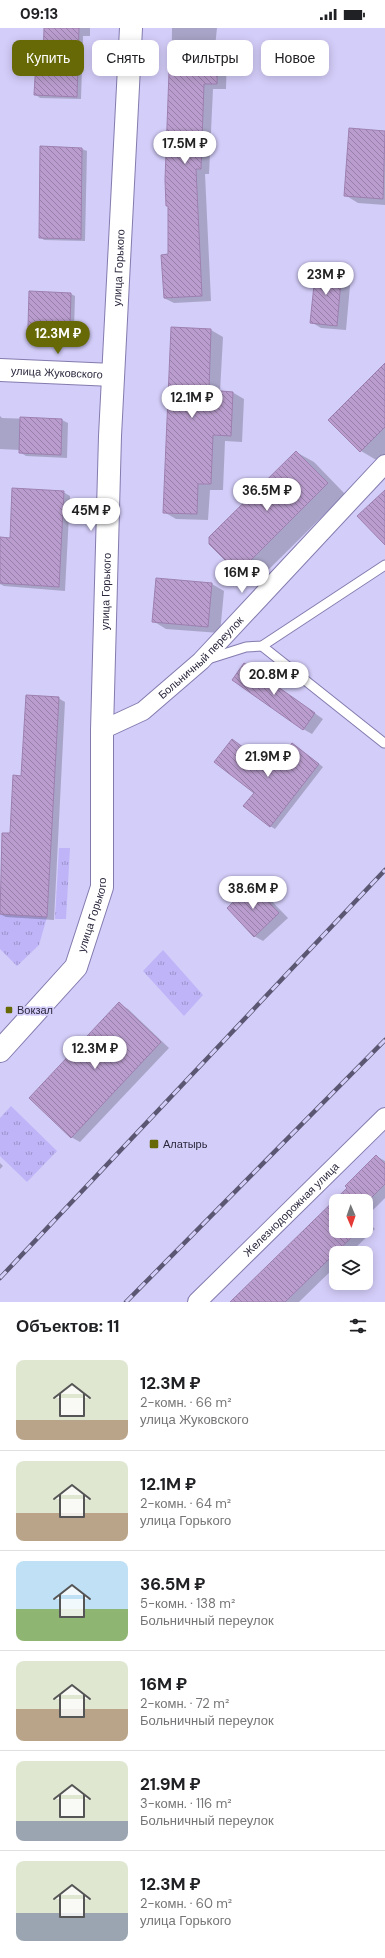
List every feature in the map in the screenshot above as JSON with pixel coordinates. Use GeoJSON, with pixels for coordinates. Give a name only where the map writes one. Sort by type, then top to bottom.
{"type":"FeatureCollection","features":[{"type":"Feature","properties":{"kind":"street","name":"улица Горького"},"geometry":{"type":"LineString","coordinates":[[0,1051],[76,967],[102,887],[102,730],[113,375],[131,28]]}},
{"type":"Feature","properties":{"kind":"street","name":"улица Жуковского"},"geometry":{"type":"LineString","coordinates":[[0,370],[113,375]]}},
{"type":"Feature","properties":{"kind":"street","name":"Больничный переулок"},"geometry":{"type":"LineString","coordinates":[[102,730],[143,711],[201,661],[385,464]]}},
{"type":"Feature","properties":{"kind":"street","name":"Железнодорожная улица"},"geometry":{"type":"LineString","coordinates":[[197,1302],[385,1117]]}},
{"type":"Feature","properties":{"kind":"lane"},"geometry":{"type":"LineString","coordinates":[[201,661],[246,647],[262,646],[385,565]]}},
{"type":"Feature","properties":{"kind":"lane"},"geometry":{"type":"LineString","coordinates":[[262,646],[384,743]]}},
{"type":"Feature","properties":{"kind":"green space"},"geometry":{"type":"Polygon","coordinates":[[[59,848],[70,848],[66,919],[55,919],[59,848]]]}},
{"type":"Feature","properties":{"kind":"green space"},"geometry":{"type":"Polygon","coordinates":[[[0,914],[47,917],[39,945],[17,966],[0,949],[0,914]]]}},
{"type":"Feature","properties":{"kind":"green space"},"geometry":{"type":"Polygon","coordinates":[[[163,950],[203,995],[184,1016],[143,971],[163,950]]]}},
{"type":"Feature","properties":{"kind":"green space"},"geometry":{"type":"Polygon","coordinates":[[[11,1106],[57,1151],[27,1182],[0,1156],[0,1118],[11,1106]]]}},
{"type":"Feature","properties":{"kind":"building"},"geometry":{"type":"Polygon","coordinates":[[[44,28],[79,28],[79,40],[44,40],[44,28]]]}},
{"type":"Feature","properties":{"kind":"building"},"geometry":{"type":"Polygon","coordinates":[[[35,76],[78,76],[77,97],[34,95],[35,76]]]}},
{"type":"Feature","properties":{"kind":"building"},"geometry":{"type":"Polygon","coordinates":[[[169,76],[217,76],[217,84],[204,84],[201,169],[196,169],[202,296],[164,298],[161,255],[168,254],[168,206],[166,206],[165,180],[169,76]]]}},
{"type":"Feature","properties":{"kind":"building"},"geometry":{"type":"Polygon","coordinates":[[[349,128],[385,131],[383,199],[344,196],[349,128]]]}},
{"type":"Feature","properties":{"kind":"building"},"geometry":{"type":"Polygon","coordinates":[[[40,146],[82,148],[81,239],[39,238],[40,146]]]}},
{"type":"Feature","properties":{"kind":"building"},"geometry":{"type":"Polygon","coordinates":[[[316,266],[342,269],[337,326],[310,323],[316,266]]]}},
{"type":"Feature","properties":{"kind":"building"},"geometry":{"type":"Polygon","coordinates":[[[29,291],[71,293],[70,328],[28,327],[29,291]]]}},
{"type":"Feature","properties":{"kind":"building"},"geometry":{"type":"Polygon","coordinates":[[[171,327],[211,329],[209,390],[233,392],[231,436],[213,435],[211,484],[198,484],[197,514],[163,513],[171,327]]]}},
{"type":"Feature","properties":{"kind":"building"},"geometry":{"type":"Polygon","coordinates":[[[385,363],[385,427],[360,452],[328,420],[385,363]]]}},
{"type":"Feature","properties":{"kind":"building"},"geometry":{"type":"Polygon","coordinates":[[[20,417],[62,419],[61,455],[19,453],[20,417]]]}},
{"type":"Feature","properties":{"kind":"building"},"geometry":{"type":"Polygon","coordinates":[[[296,451],[328,483],[238,573],[209,544],[209,537],[296,451]]]}},
{"type":"Feature","properties":{"kind":"building"},"geometry":{"type":"Polygon","coordinates":[[[12,488],[64,491],[59,587],[0,583],[0,537],[10,538],[12,488]]]}},
{"type":"Feature","properties":{"kind":"building"},"geometry":{"type":"Polygon","coordinates":[[[385,490],[385,545],[357,516],[385,490]]]}},
{"type":"Feature","properties":{"kind":"building"},"geometry":{"type":"Polygon","coordinates":[[[156,578],[212,583],[208,627],[152,622],[156,578]]]}},
{"type":"Feature","properties":{"kind":"building"},"geometry":{"type":"Polygon","coordinates":[[[244,663],[315,713],[303,730],[232,680],[244,663]]]}},
{"type":"Feature","properties":{"kind":"building"},"geometry":{"type":"Polygon","coordinates":[[[26,695],[59,697],[47,917],[0,914],[2,833],[10,833],[13,775],[21,776],[26,695]]]}},
{"type":"Feature","properties":{"kind":"building"},"geometry":{"type":"Polygon","coordinates":[[[232,739],[272,769],[292,743],[319,764],[270,827],[243,806],[254,793],[214,762],[232,739]]]}},
{"type":"Feature","properties":{"kind":"building"},"geometry":{"type":"Polygon","coordinates":[[[252,884],[279,913],[254,937],[227,908],[252,884]]]}},
{"type":"Feature","properties":{"kind":"building"},"geometry":{"type":"Polygon","coordinates":[[[119,1002],[161,1042],[71,1138],[29,1098],[119,1002]]]}},
{"type":"Feature","properties":{"kind":"building"},"geometry":{"type":"Polygon","coordinates":[[[376,1155],[385,1164],[385,1184],[373,1196],[373,1194],[341,1194],[347,1188],[345,1186],[376,1155]]]}},
{"type":"Feature","properties":{"kind":"building"},"geometry":{"type":"Polygon","coordinates":[[[329,1206],[329,1238],[351,1238],[343,1246],[329,1246],[329,1259],[285,1302],[230,1302],[329,1206]]]}},
{"type":"Feature","properties":{"kind":"railway"},"geometry":{"type":"LineString","coordinates":[[0,1278],[385,870]]}},
{"type":"Feature","properties":{"kind":"railway"},"geometry":{"type":"LineString","coordinates":[[126,1302],[385,1040]]}},
{"type":"Feature","properties":{"kind":"place","name":"Вокзал"},"geometry":{"type":"Point","coordinates":[9,1010]}},
{"type":"Feature","properties":{"kind":"place","name":"Алатырь"},"geometry":{"type":"Point","coordinates":[154,1144]}}]}
